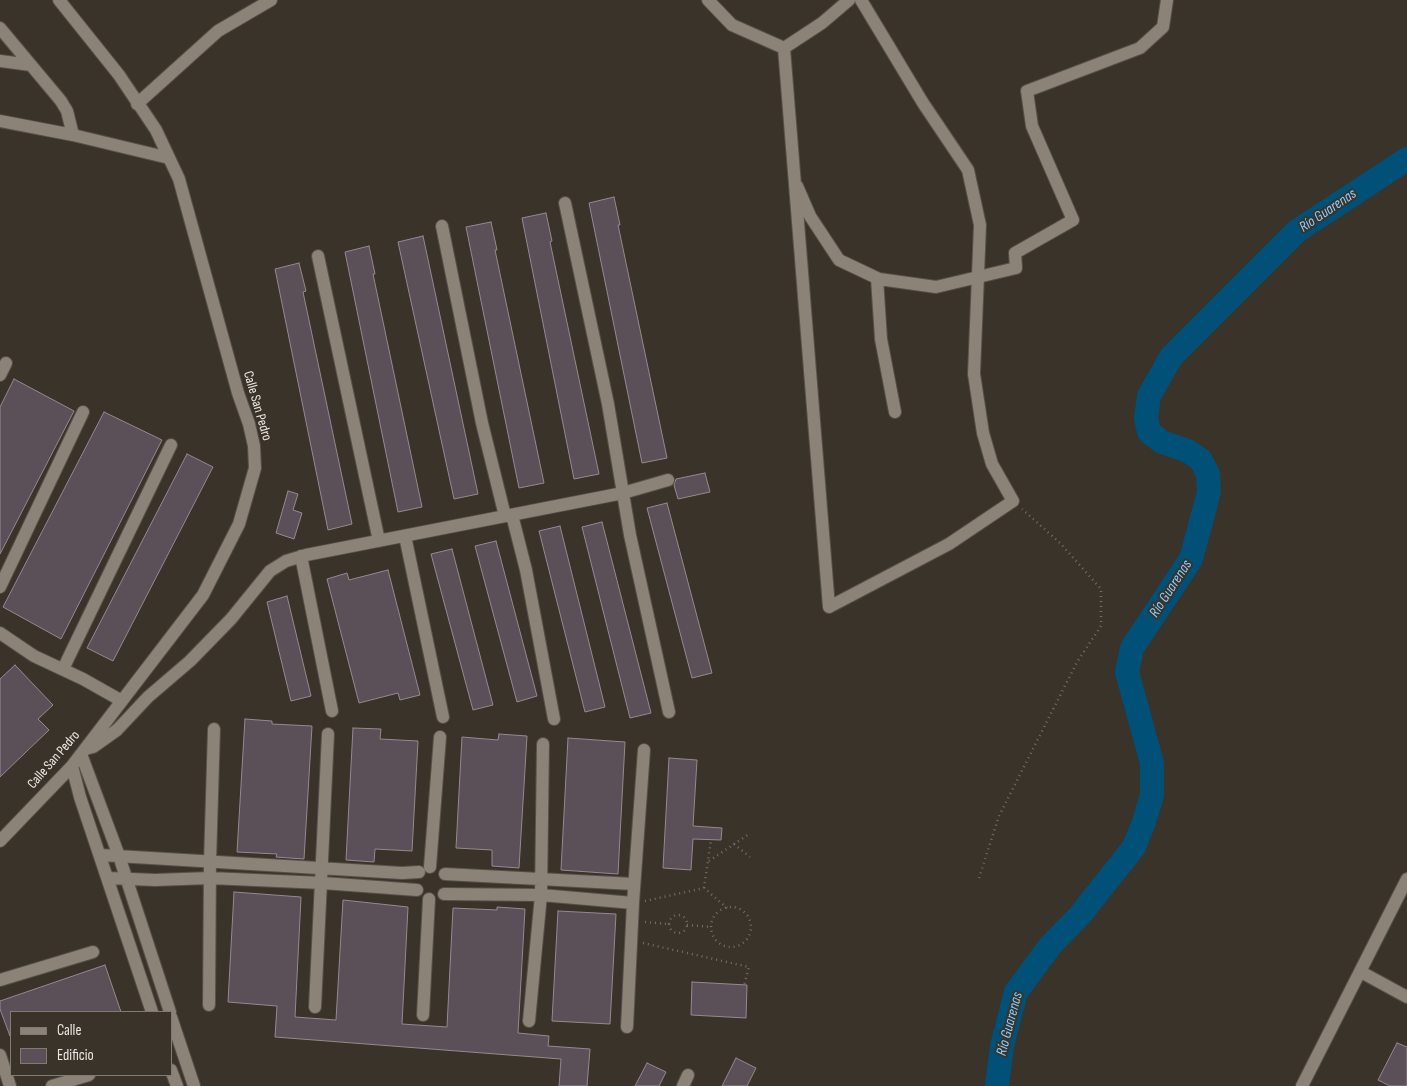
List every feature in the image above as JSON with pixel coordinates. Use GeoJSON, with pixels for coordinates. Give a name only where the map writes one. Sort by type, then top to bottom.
{"type":"FeatureCollection","features":[{"type":"Feature","properties":{"kind":"street","name":"Calle San Pedro"},"geometry":{"type":"LineString","coordinates":[[0,841],[72,766],[203,595],[239,524],[255,468],[254,446],[249,424],[238,393],[178,179],[156,130],[119,75],[59,0]]}},
{"type":"Feature","properties":{"kind":"street"},"geometry":{"type":"LineString","coordinates":[[137,104],[218,31],[271,0]]}},
{"type":"Feature","properties":{"kind":"street"},"geometry":{"type":"LineString","coordinates":[[708,0],[732,25],[784,48]]}},
{"type":"Feature","properties":{"kind":"street"},"geometry":{"type":"LineString","coordinates":[[784,48],[822,22],[849,0]]}},
{"type":"Feature","properties":{"kind":"street"},"geometry":{"type":"LineString","coordinates":[[784,48],[829,607],[949,544],[1013,501],[992,464],[981,423],[974,374],[980,225],[968,170],[923,103],[861,0]]}},
{"type":"Feature","properties":{"kind":"street"},"geometry":{"type":"LineString","coordinates":[[793,177],[810,216],[839,260],[877,278],[936,287],[1016,268],[1015,253],[1073,220],[1032,126],[1027,92],[1140,48],[1163,27],[1167,0]]}},
{"type":"Feature","properties":{"kind":"street"},"geometry":{"type":"LineString","coordinates":[[0,28],[67,111],[73,135]]}},
{"type":"Feature","properties":{"kind":"street"},"geometry":{"type":"LineString","coordinates":[[0,60],[31,65]]}},
{"type":"Feature","properties":{"kind":"street"},"geometry":{"type":"LineString","coordinates":[[0,122],[73,135],[169,158]]}},
{"type":"Feature","properties":{"kind":"street"},"geometry":{"type":"LineString","coordinates":[[565,203],[608,404],[630,535],[669,712]]}},
{"type":"Feature","properties":{"kind":"street"},"geometry":{"type":"LineString","coordinates":[[442,226],[482,423],[508,516],[526,570],[554,719]]}},
{"type":"Feature","properties":{"kind":"street"},"geometry":{"type":"LineString","coordinates":[[318,256],[378,541]]}},
{"type":"Feature","properties":{"kind":"street"},"geometry":{"type":"LineString","coordinates":[[877,278],[881,339],[895,412]]}},
{"type":"Feature","properties":{"kind":"street"},"geometry":{"type":"LineString","coordinates":[[0,587],[83,412]]}},
{"type":"Feature","properties":{"kind":"street"},"geometry":{"type":"LineString","coordinates":[[63,670],[171,445]]}},
{"type":"Feature","properties":{"kind":"street"},"geometry":{"type":"LineString","coordinates":[[170,1011],[84,751],[117,730],[160,684],[190,661],[231,619],[270,571],[286,561],[301,556],[623,493],[668,480]]}},
{"type":"Feature","properties":{"kind":"street"},"geometry":{"type":"LineString","coordinates":[[405,536],[443,717]]}},
{"type":"Feature","properties":{"kind":"street"},"geometry":{"type":"LineString","coordinates":[[301,556],[332,711]]}},
{"type":"Feature","properties":{"kind":"street"},"geometry":{"type":"LineString","coordinates":[[0,634],[21,649],[122,701]]}},
{"type":"Feature","properties":{"kind":"street"},"geometry":{"type":"LineString","coordinates":[[209,1005],[210,862],[214,729]]}},
{"type":"Feature","properties":{"kind":"street"},"geometry":{"type":"LineString","coordinates":[[315,1007],[323,883],[328,734]]}},
{"type":"Feature","properties":{"kind":"street"},"geometry":{"type":"LineString","coordinates":[[417,890],[415,881],[425,869],[440,737]]}},
{"type":"Feature","properties":{"kind":"street"},"geometry":{"type":"LineString","coordinates":[[529,1021],[541,895],[543,744]]}},
{"type":"Feature","properties":{"kind":"street"},"geometry":{"type":"LineString","coordinates":[[627,1026],[634,884],[644,750]]}},
{"type":"Feature","properties":{"kind":"street"},"geometry":{"type":"LineString","coordinates":[[72,766],[80,797],[152,1011]]}},
{"type":"Feature","properties":{"kind":"street"},"geometry":{"type":"LineString","coordinates":[[100,855],[402,874],[425,869],[438,869],[445,874],[634,884]]}},
{"type":"Feature","properties":{"kind":"street"},"geometry":{"type":"LineString","coordinates":[[444,894],[447,884],[445,874]]}},
{"type":"Feature","properties":{"kind":"street"},"geometry":{"type":"LineString","coordinates":[[108,878],[155,880],[210,878],[323,883],[417,890],[429,899],[435,899],[444,894],[541,895],[633,903]]}},
{"type":"Feature","properties":{"kind":"street"},"geometry":{"type":"LineString","coordinates":[[1302,1086],[1362,972],[1407,879]]}},
{"type":"Feature","properties":{"kind":"street"},"geometry":{"type":"LineString","coordinates":[[423,1015],[429,899]]}},
{"type":"Feature","properties":{"kind":"street"},"geometry":{"type":"LineString","coordinates":[[0,980],[93,952]]}},
{"type":"Feature","properties":{"kind":"street"},"geometry":{"type":"LineString","coordinates":[[1362,972],[1407,997]]}},
{"type":"Feature","properties":{"kind":"street"},"geometry":{"type":"LineString","coordinates":[[172,1020],[194,1086]]}},
{"type":"Feature","properties":{"kind":"street"},"geometry":{"type":"LineString","coordinates":[[0,1055],[10,1086]]}},
{"type":"Feature","properties":{"kind":"street"},"geometry":{"type":"LineString","coordinates":[[172,1073],[177,1086]]}},
{"type":"Feature","properties":{"kind":"street"},"geometry":{"type":"LineString","coordinates":[[52,1086],[86,1076]]}},
{"type":"Feature","properties":{"kind":"path"},"geometry":{"type":"LineString","coordinates":[[979,878],[999,816],[1077,662],[1101,626],[1101,588],[1060,543],[1013,501]]}},
{"type":"Feature","properties":{"kind":"path"},"geometry":{"type":"LineString","coordinates":[[709,861],[749,834]]}},
{"type":"Feature","properties":{"kind":"path"},"geometry":{"type":"LineString","coordinates":[[704,888],[711,840]]}},
{"type":"Feature","properties":{"kind":"path"},"geometry":{"type":"LineString","coordinates":[[734,844],[750,857]]}},
{"type":"Feature","properties":{"kind":"path"},"geometry":{"type":"LineString","coordinates":[[633,903],[704,888]]}},
{"type":"Feature","properties":{"kind":"path"},"geometry":{"type":"LineString","coordinates":[[704,888],[727,908],[740,909],[749,918],[751,929],[746,940],[736,946],[724,946],[715,938],[712,927],[716,915],[727,908]]}},
{"type":"Feature","properties":{"kind":"path"},"geometry":{"type":"LineString","coordinates":[[680,914],[686,920],[687,925],[684,931],[676,933],[672,932],[668,924],[672,916],[680,914]]}},
{"type":"Feature","properties":{"kind":"path"},"geometry":{"type":"LineString","coordinates":[[633,920],[668,924]]}},
{"type":"Feature","properties":{"kind":"path"},"geometry":{"type":"LineString","coordinates":[[687,925],[712,927]]}},
{"type":"Feature","properties":{"kind":"path"},"geometry":{"type":"LineString","coordinates":[[632,940],[749,967],[744,985]]}},
{"type":"Feature","properties":{"kind":"building"},"geometry":{"type":"Polygon","coordinates":[[[614,197],[620,225],[618,225],[667,458],[642,463],[589,203],[614,197]]]}},
{"type":"Feature","properties":{"kind":"building"},"geometry":{"type":"Polygon","coordinates":[[[546,213],[552,241],[550,242],[599,474],[574,479],[522,218],[546,213]]]}},
{"type":"Feature","properties":{"kind":"building"},"geometry":{"type":"Polygon","coordinates":[[[491,222],[497,250],[495,250],[544,483],[519,488],[466,227],[491,222]]]}},
{"type":"Feature","properties":{"kind":"building"},"geometry":{"type":"Polygon","coordinates":[[[423,236],[478,494],[454,499],[398,242],[423,236]]]}},
{"type":"Feature","properties":{"kind":"building"},"geometry":{"type":"Polygon","coordinates":[[[369,246],[375,274],[373,274],[422,507],[398,512],[345,252],[369,246]]]}},
{"type":"Feature","properties":{"kind":"building"},"geometry":{"type":"Polygon","coordinates":[[[299,263],[306,291],[303,292],[352,524],[328,530],[275,269],[299,263]]]}},
{"type":"Feature","properties":{"kind":"building"},"geometry":{"type":"Polygon","coordinates":[[[14,379],[74,411],[0,554],[0,407],[14,379]]]}},
{"type":"Feature","properties":{"kind":"building"},"geometry":{"type":"Polygon","coordinates":[[[104,412],[162,440],[61,639],[3,607],[104,412]]]}},
{"type":"Feature","properties":{"kind":"building"},"geometry":{"type":"Polygon","coordinates":[[[187,454],[213,467],[113,661],[87,648],[187,454]]]}},
{"type":"Feature","properties":{"kind":"building"},"geometry":{"type":"Polygon","coordinates":[[[705,473],[710,492],[678,499],[674,485],[676,479],[705,473]]]}},
{"type":"Feature","properties":{"kind":"building"},"geometry":{"type":"Polygon","coordinates":[[[288,491],[298,494],[293,510],[302,513],[294,539],[276,533],[288,491]]]}},
{"type":"Feature","properties":{"kind":"building"},"geometry":{"type":"Polygon","coordinates":[[[667,503],[712,673],[692,678],[647,508],[667,503]]]}},
{"type":"Feature","properties":{"kind":"building"},"geometry":{"type":"Polygon","coordinates":[[[602,522],[651,713],[630,718],[582,527],[602,522]]]}},
{"type":"Feature","properties":{"kind":"building"},"geometry":{"type":"Polygon","coordinates":[[[560,526],[605,707],[585,712],[539,531],[560,526]]]}},
{"type":"Feature","properties":{"kind":"building"},"geometry":{"type":"Polygon","coordinates":[[[496,541],[537,696],[517,702],[475,546],[496,541]]]}},
{"type":"Feature","properties":{"kind":"building"},"geometry":{"type":"Polygon","coordinates":[[[452,549],[493,705],[473,710],[431,554],[452,549]]]}},
{"type":"Feature","properties":{"kind":"building"},"geometry":{"type":"Polygon","coordinates":[[[388,570],[420,695],[400,700],[398,693],[359,703],[327,579],[347,573],[349,580],[388,570]]]}},
{"type":"Feature","properties":{"kind":"building"},"geometry":{"type":"Polygon","coordinates":[[[287,596],[311,696],[291,701],[267,602],[287,596]]]}},
{"type":"Feature","properties":{"kind":"building"},"geometry":{"type":"Polygon","coordinates":[[[15,665],[53,705],[38,719],[49,730],[0,777],[0,679],[15,665]]]}},
{"type":"Feature","properties":{"kind":"building"},"geometry":{"type":"Polygon","coordinates":[[[245,719],[272,721],[272,724],[312,726],[304,859],[276,857],[277,854],[237,852],[245,719]]]}},
{"type":"Feature","properties":{"kind":"building"},"geometry":{"type":"Polygon","coordinates":[[[353,728],[381,729],[380,739],[418,741],[412,851],[375,849],[374,862],[346,860],[353,728]]]}},
{"type":"Feature","properties":{"kind":"building"},"geometry":{"type":"Polygon","coordinates":[[[499,734],[527,736],[519,868],[492,866],[492,850],[456,848],[462,737],[498,740],[499,734]]]}},
{"type":"Feature","properties":{"kind":"building"},"geometry":{"type":"Polygon","coordinates":[[[568,738],[625,742],[618,874],[561,870],[568,738]]]}},
{"type":"Feature","properties":{"kind":"building"},"geometry":{"type":"Polygon","coordinates":[[[669,758],[697,760],[693,826],[722,828],[721,840],[693,839],[691,870],[663,868],[669,758]]]}},
{"type":"Feature","properties":{"kind":"building"},"geometry":{"type":"Polygon","coordinates":[[[234,892],[301,897],[295,1017],[336,1020],[343,900],[408,907],[402,1024],[447,1027],[453,908],[497,910],[497,907],[525,909],[518,1033],[549,1036],[548,1046],[590,1049],[587,1086],[559,1086],[561,1059],[275,1037],[277,1006],[228,1002],[234,892]]]}},
{"type":"Feature","properties":{"kind":"building"},"geometry":{"type":"Polygon","coordinates":[[[558,911],[616,914],[610,1024],[552,1021],[558,911]]]}},
{"type":"Feature","properties":{"kind":"building"},"geometry":{"type":"Polygon","coordinates":[[[105,965],[121,1011],[10,1011],[10,1036],[0,1009],[0,1001],[105,965]]]}},
{"type":"Feature","properties":{"kind":"building"},"geometry":{"type":"Polygon","coordinates":[[[692,982],[747,985],[746,1018],[691,1015],[692,982]]]}},
{"type":"Feature","properties":{"kind":"building"},"geometry":{"type":"Polygon","coordinates":[[[1397,1043],[1407,1047],[1407,1086],[1390,1086],[1378,1080],[1397,1043]]]}},
{"type":"Feature","properties":{"kind":"building"},"geometry":{"type":"Polygon","coordinates":[[[736,1058],[756,1068],[747,1086],[722,1086],[736,1058]]]}},
{"type":"Feature","properties":{"kind":"building"},"geometry":{"type":"Polygon","coordinates":[[[647,1063],[666,1072],[659,1086],[635,1086],[647,1063]]]}},
{"type":"Feature","properties":{"kind":"waterway","name":"Río Guarenas"},"geometry":{"type":"LineString","coordinates":[[997,1086],[1002,1046],[1016,992],[1050,946],[1080,915],[1134,847],[1152,795],[1152,763],[1127,672],[1132,648],[1191,559],[1209,492],[1208,474],[1201,460],[1188,451],[1162,442],[1149,432],[1146,418],[1149,396],[1171,357],[1297,231],[1407,159]]}}]}
